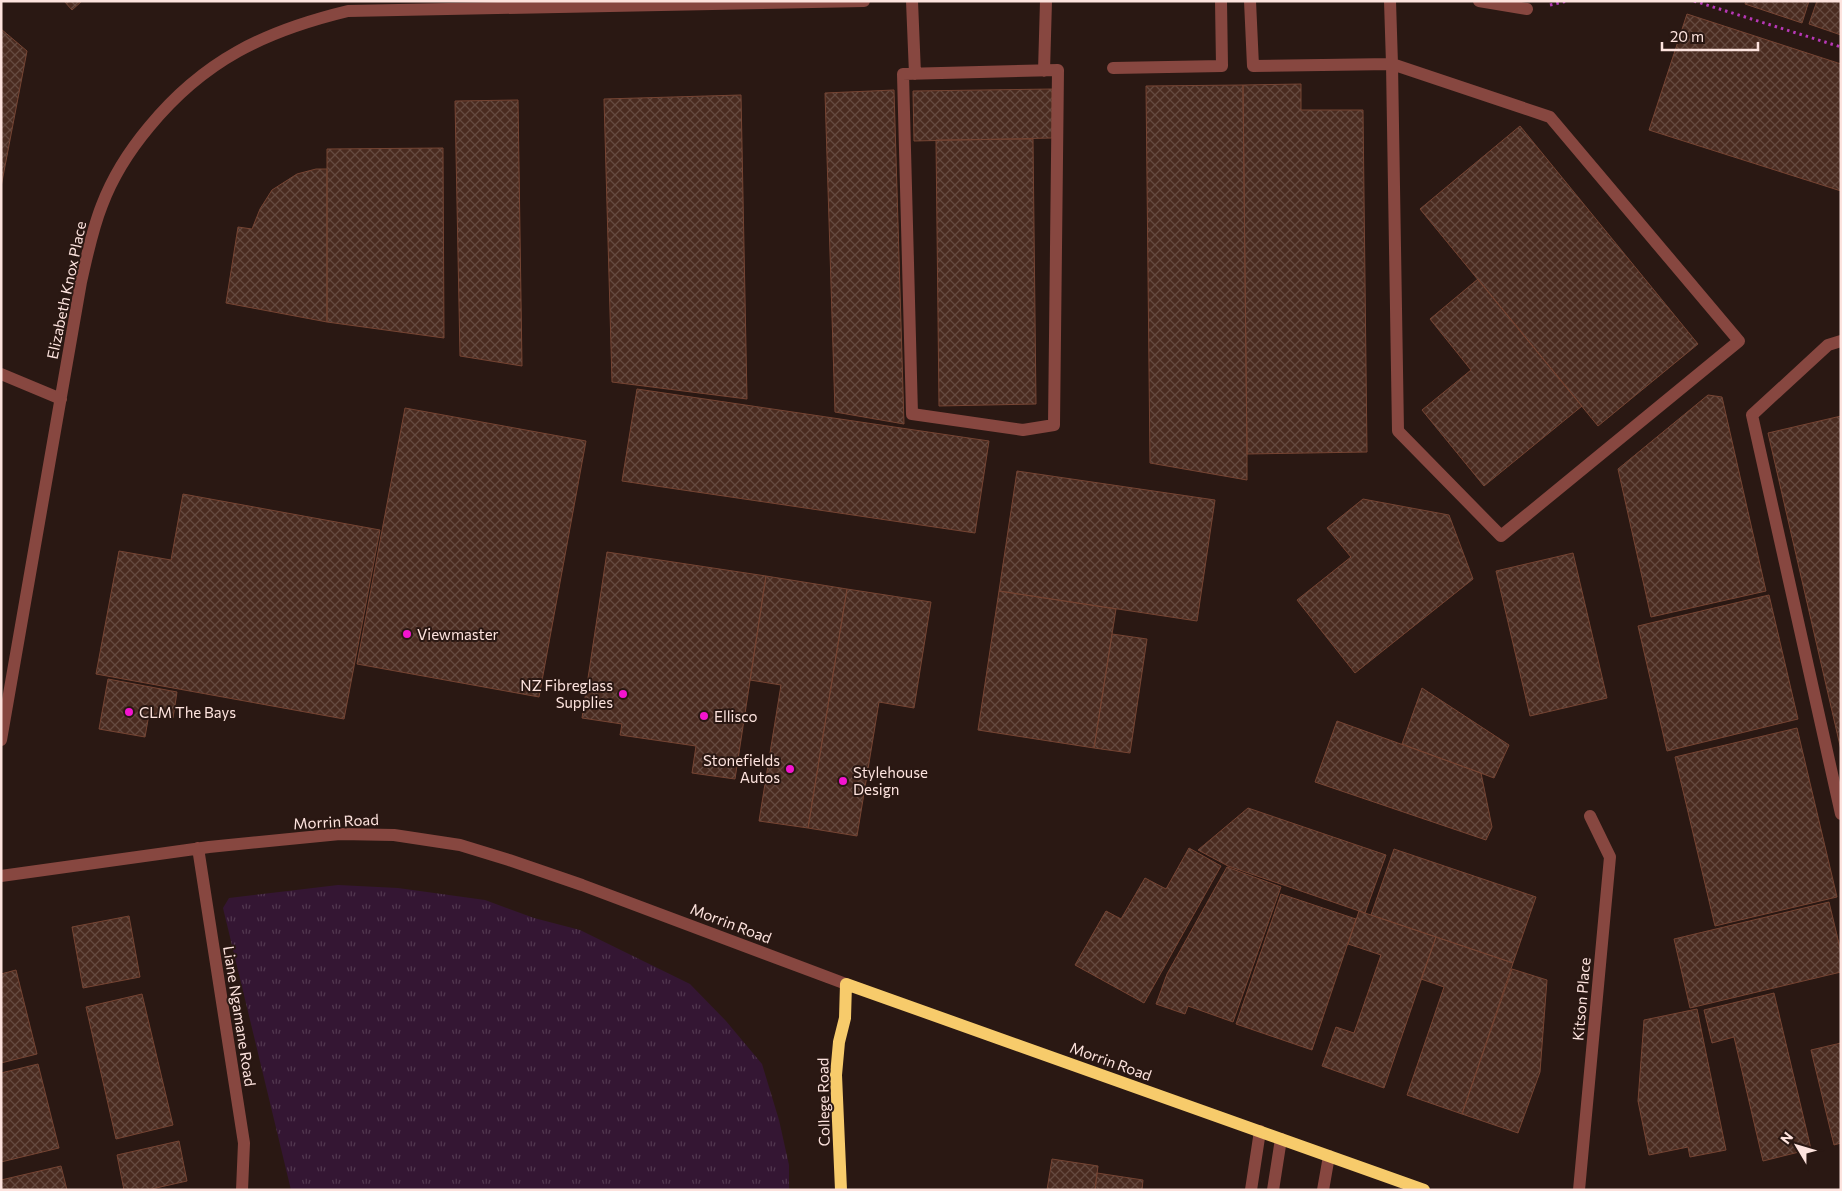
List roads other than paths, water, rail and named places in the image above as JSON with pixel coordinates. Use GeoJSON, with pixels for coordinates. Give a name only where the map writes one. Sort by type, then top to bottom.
{"type":"FeatureCollection","features":[{"type":"Feature","properties":{"kind":"main road","name":"Morrin Road"},"geometry":{"type":"LineString","coordinates":[[846,984],[1416,1188]]}},
{"type":"Feature","properties":{"kind":"main road","name":"College Road"},"geometry":{"type":"LineString","coordinates":[[841,1190],[836,1075],[839,1042],[845,1018],[846,984]]}},
{"type":"Feature","properties":{"kind":"street","name":"Elizabeth Knox Place"},"geometry":{"type":"LineString","coordinates":[[1,740],[81,282],[92,234],[99,211],[116,174],[131,150],[159,115],[184,89],[218,62],[258,40],[304,22],[340,13],[389,5],[864,1]]}},
{"type":"Feature","properties":{"kind":"street"},"geometry":{"type":"LineString","coordinates":[[912,1],[915,74]]}},
{"type":"Feature","properties":{"kind":"street"},"geometry":{"type":"LineString","coordinates":[[1044,70],[1046,1]]}},
{"type":"Feature","properties":{"kind":"street"},"geometry":{"type":"LineString","coordinates":[[1113,68],[1222,66],[1221,1]]}},
{"type":"Feature","properties":{"kind":"street"},"geometry":{"type":"LineString","coordinates":[[1250,1],[1252,66],[1392,64],[1550,117],[1740,341],[1501,536],[1398,431],[1392,64],[1390,1]]}},
{"type":"Feature","properties":{"kind":"street"},"geometry":{"type":"LineString","coordinates":[[1479,1],[1521,6]]}},
{"type":"Feature","properties":{"kind":"street"},"geometry":{"type":"LineString","coordinates":[[1044,70],[1058,70],[1054,425],[1023,430],[912,414],[903,74],[1044,70]]}},
{"type":"Feature","properties":{"kind":"street"},"geometry":{"type":"LineString","coordinates":[[1841,342],[1828,344],[1752,415],[1841,814]]}},
{"type":"Feature","properties":{"kind":"street"},"geometry":{"type":"LineString","coordinates":[[1,374],[61,399]]}},
{"type":"Feature","properties":{"kind":"street","name":"Kitson Place"},"geometry":{"type":"LineString","coordinates":[[1579,1190],[1610,857],[1590,816]]}},
{"type":"Feature","properties":{"kind":"street","name":"Morrin Road"},"geometry":{"type":"LineString","coordinates":[[1,876],[198,848],[356,834],[394,835],[460,845],[582,885],[846,984]]}},
{"type":"Feature","properties":{"kind":"street","name":"Liane Ngamane Road"},"geometry":{"type":"LineString","coordinates":[[198,848],[244,1143],[242,1190]]}},
{"type":"Feature","properties":{"kind":"street"},"geometry":{"type":"LineString","coordinates":[[1251,1190],[1260,1132]]}},
{"type":"Feature","properties":{"kind":"street"},"geometry":{"type":"LineString","coordinates":[[1273,1190],[1282,1139]]}},
{"type":"Feature","properties":{"kind":"street"},"geometry":{"type":"LineString","coordinates":[[1323,1190],[1329,1156]]}},
{"type":"Feature","properties":{"kind":"place","name":"Viewmaster"},"geometry":{"type":"Point","coordinates":[407,634]}},
{"type":"Feature","properties":{"kind":"place","name":"NZ Fibreglass Supplies"},"geometry":{"type":"Point","coordinates":[623,694]}},
{"type":"Feature","properties":{"kind":"place","name":"CLM The Bays"},"geometry":{"type":"Point","coordinates":[129,712]}},
{"type":"Feature","properties":{"kind":"place","name":"Ellisco"},"geometry":{"type":"Point","coordinates":[704,716]}},
{"type":"Feature","properties":{"kind":"place","name":"Stonefields Autos"},"geometry":{"type":"Point","coordinates":[790,769]}},
{"type":"Feature","properties":{"kind":"place","name":"Stylehouse Design"},"geometry":{"type":"Point","coordinates":[843,781]}}]}
